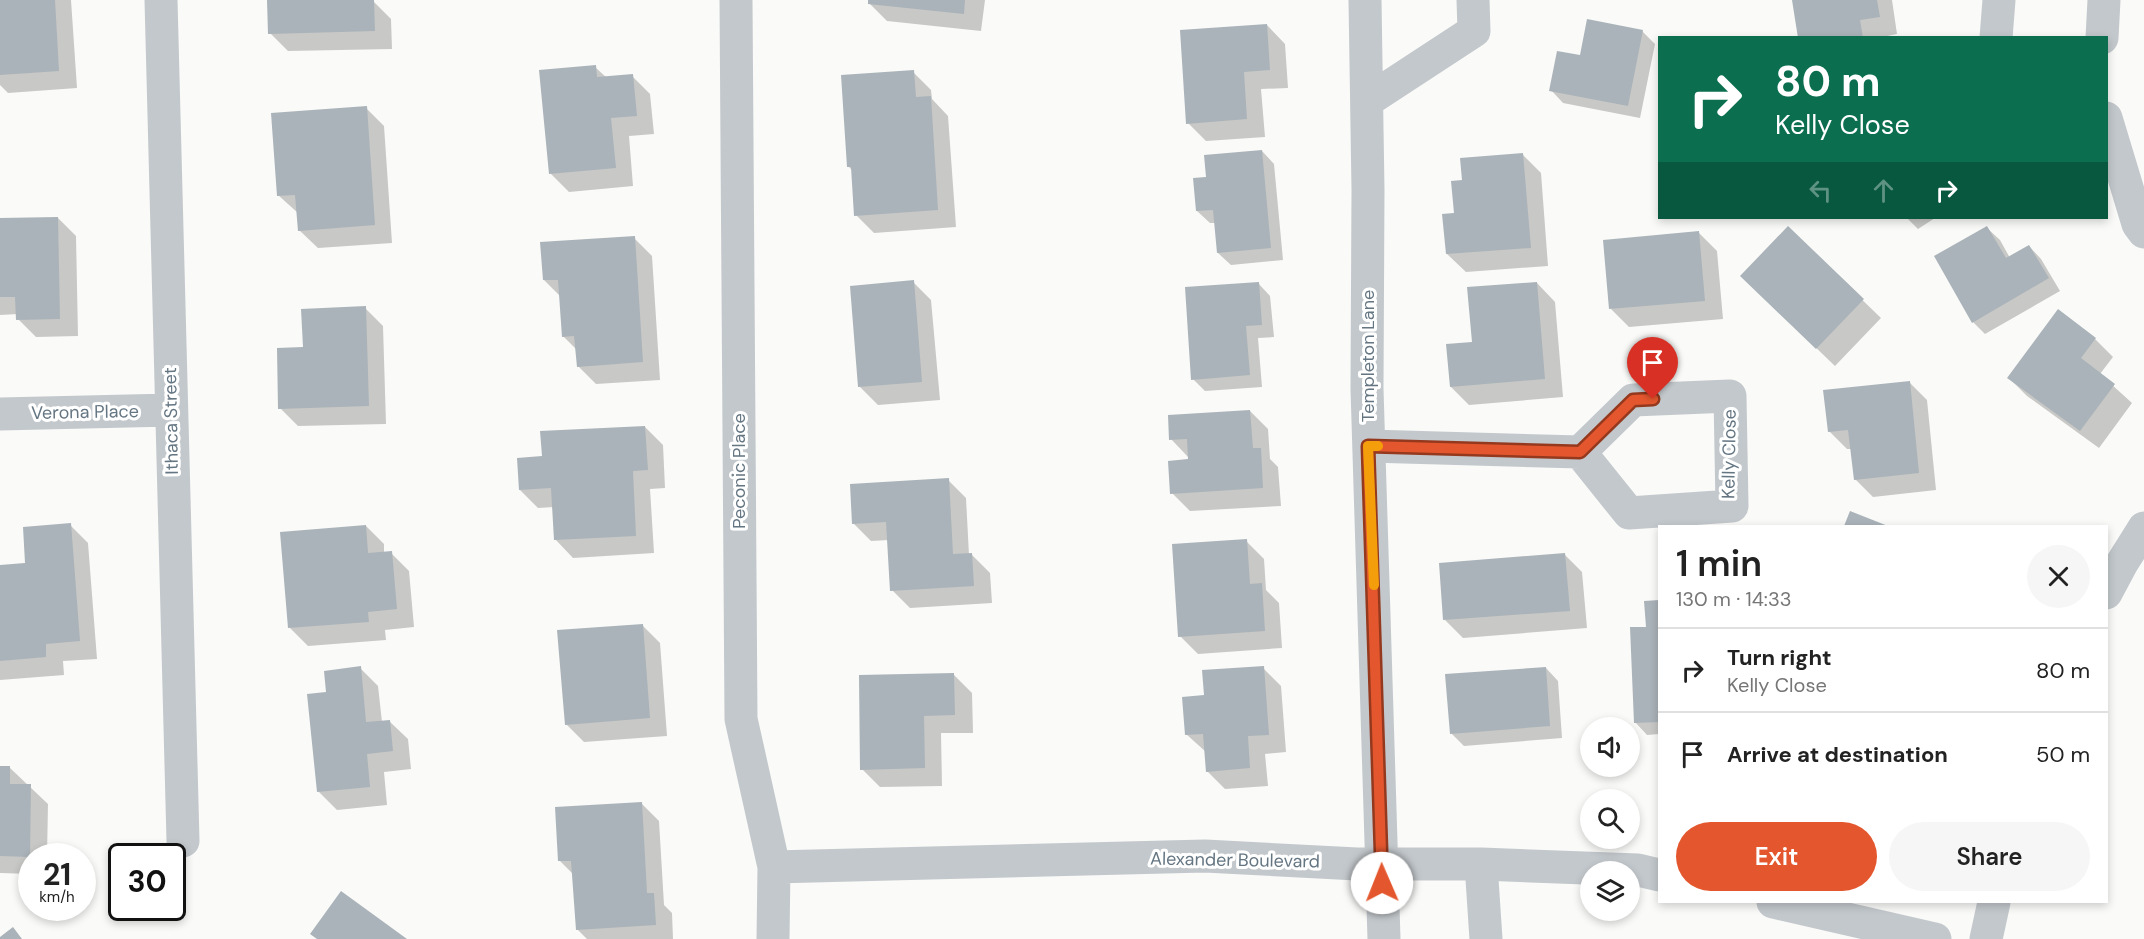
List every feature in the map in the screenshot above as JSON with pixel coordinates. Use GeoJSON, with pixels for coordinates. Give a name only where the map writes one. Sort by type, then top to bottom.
{"type":"FeatureCollection","features":[{"type":"Feature","properties":{"kind":"street","name":"Ithaca Street"},"geometry":{"type":"LineString","coordinates":[[161,0],[183,841]]}},
{"type":"Feature","properties":{"kind":"street","name":"Peconic Place"},"geometry":{"type":"LineString","coordinates":[[736,0],[741,719],[774,867],[774,939]]}},
{"type":"Feature","properties":{"kind":"street","name":"Templeton Lane"},"geometry":{"type":"LineString","coordinates":[[1365,0],[1368,190],[1366,389],[1384,939]]}},
{"type":"Feature","properties":{"kind":"street"},"geometry":{"type":"LineString","coordinates":[[1367,100],[1474,31],[1473,0]]}},
{"type":"Feature","properties":{"kind":"street"},"geometry":{"type":"LineString","coordinates":[[1996,36],[1999,0]]}},
{"type":"Feature","properties":{"kind":"street"},"geometry":{"type":"LineString","coordinates":[[2102,36],[2104,0]]}},
{"type":"Feature","properties":{"kind":"street"},"geometry":{"type":"LineString","coordinates":[[2108,125],[2138,224],[2144,232]]}},
{"type":"Feature","properties":{"kind":"street","name":"Kelly Close"},"geometry":{"type":"LineString","coordinates":[[1730,396],[1732,506],[1629,513],[1580,452],[1633,400],[1730,396]]}},
{"type":"Feature","properties":{"kind":"street","name":"Verona Place"},"geometry":{"type":"LineString","coordinates":[[0,414],[171,410]]}},
{"type":"Feature","properties":{"kind":"street"},"geometry":{"type":"LineString","coordinates":[[1368,446],[1580,452]]}},
{"type":"Feature","properties":{"kind":"street"},"geometry":{"type":"LineString","coordinates":[[2108,589],[2144,528]]}},
{"type":"Feature","properties":{"kind":"street","name":"Alexander Boulevard"},"geometry":{"type":"LineString","coordinates":[[774,867],[1205,856],[1382,864],[1481,864],[1638,870],[1658,875]]}},
{"type":"Feature","properties":{"kind":"street"},"geometry":{"type":"LineString","coordinates":[[1481,864],[1486,939]]}},
{"type":"Feature","properties":{"kind":"street"},"geometry":{"type":"LineString","coordinates":[[1777,903],[1935,939]]}},
{"type":"Feature","properties":{"kind":"street"},"geometry":{"type":"LineString","coordinates":[[1986,939],[1994,903]]}},
{"type":"Feature","properties":{"kind":"building"},"geometry":{"type":"Polygon","coordinates":[[[0,0],[55,0],[59,71],[0,75],[0,0]]]}},
{"type":"Feature","properties":{"kind":"building"},"geometry":{"type":"Polygon","coordinates":[[[267,0],[374,0],[375,31],[268,34],[267,0]]]}},
{"type":"Feature","properties":{"kind":"building"},"geometry":{"type":"Polygon","coordinates":[[[868,0],[965,0],[964,14],[868,4],[868,0]]]}},
{"type":"Feature","properties":{"kind":"building"},"geometry":{"type":"Polygon","coordinates":[[[1792,0],[1877,0],[1880,17],[1860,20],[1863,36],[1798,36],[1792,0]]]}},
{"type":"Feature","properties":{"kind":"building"},"geometry":{"type":"Polygon","coordinates":[[[1587,19],[1643,30],[1628,106],[1549,91],[1557,51],[1580,55],[1587,19]]]}},
{"type":"Feature","properties":{"kind":"building"},"geometry":{"type":"Polygon","coordinates":[[[1267,24],[1270,70],[1244,72],[1247,119],[1186,124],[1180,30],[1267,24]]]}},
{"type":"Feature","properties":{"kind":"building"},"geometry":{"type":"Polygon","coordinates":[[[596,65],[597,77],[633,74],[637,116],[611,118],[616,168],[549,174],[539,70],[596,65]]]}},
{"type":"Feature","properties":{"kind":"building"},"geometry":{"type":"Polygon","coordinates":[[[914,70],[916,97],[931,96],[938,210],[854,216],[851,167],[847,167],[841,75],[914,70]]]}},
{"type":"Feature","properties":{"kind":"building"},"geometry":{"type":"Polygon","coordinates":[[[367,106],[375,225],[298,231],[295,195],[277,196],[271,113],[367,106]]]}},
{"type":"Feature","properties":{"kind":"building"},"geometry":{"type":"Polygon","coordinates":[[[1262,150],[1271,248],[1217,253],[1213,210],[1196,211],[1193,178],[1206,177],[1204,155],[1262,150]]]}},
{"type":"Feature","properties":{"kind":"building"},"geometry":{"type":"Polygon","coordinates":[[[1523,153],[1531,248],[1446,254],[1442,214],[1454,213],[1451,181],[1462,180],[1460,158],[1523,153]]]}},
{"type":"Feature","properties":{"kind":"building"},"geometry":{"type":"Polygon","coordinates":[[[58,217],[60,319],[16,320],[15,297],[0,297],[0,218],[58,217]]]}},
{"type":"Feature","properties":{"kind":"building"},"geometry":{"type":"Polygon","coordinates":[[[1788,226],[1864,299],[1816,349],[1740,276],[1788,226]]]}},
{"type":"Feature","properties":{"kind":"building"},"geometry":{"type":"Polygon","coordinates":[[[1987,226],[2006,258],[2029,245],[2049,278],[1972,323],[1934,256],[1987,226]]]}},
{"type":"Feature","properties":{"kind":"building"},"geometry":{"type":"Polygon","coordinates":[[[1699,231],[1705,301],[1609,309],[1603,240],[1699,231]]]}},
{"type":"Feature","properties":{"kind":"building"},"geometry":{"type":"Polygon","coordinates":[[[635,236],[643,362],[577,367],[574,336],[562,337],[558,280],[543,280],[540,242],[635,236]]]}},
{"type":"Feature","properties":{"kind":"building"},"geometry":{"type":"Polygon","coordinates":[[[914,280],[922,382],[858,387],[850,286],[914,280]]]}},
{"type":"Feature","properties":{"kind":"building"},"geometry":{"type":"Polygon","coordinates":[[[1259,282],[1262,325],[1246,326],[1250,375],[1191,380],[1185,287],[1259,282]]]}},
{"type":"Feature","properties":{"kind":"building"},"geometry":{"type":"Polygon","coordinates":[[[1537,282],[1545,379],[1450,387],[1446,344],[1472,342],[1467,287],[1537,282]]]}},
{"type":"Feature","properties":{"kind":"building"},"geometry":{"type":"Polygon","coordinates":[[[366,306],[369,406],[278,409],[277,348],[303,347],[301,309],[366,306]]]}},
{"type":"Feature","properties":{"kind":"building"},"geometry":{"type":"Polygon","coordinates":[[[2058,309],[2096,338],[2081,358],[2115,384],[2080,431],[2007,378],[2058,309]]]}},
{"type":"Feature","properties":{"kind":"building"},"geometry":{"type":"Polygon","coordinates":[[[1910,381],[1919,473],[1854,480],[1848,430],[1828,432],[1823,390],[1910,381]]]}},
{"type":"Feature","properties":{"kind":"building"},"geometry":{"type":"Polygon","coordinates":[[[1250,410],[1253,448],[1261,448],[1263,488],[1170,494],[1168,461],[1188,459],[1187,439],[1169,440],[1168,415],[1250,410]]]}},
{"type":"Feature","properties":{"kind":"building"},"geometry":{"type":"Polygon","coordinates":[[[645,426],[648,470],[633,471],[636,536],[554,540],[551,488],[519,490],[517,458],[542,456],[540,431],[645,426]]]}},
{"type":"Feature","properties":{"kind":"building"},"geometry":{"type":"Polygon","coordinates":[[[949,478],[953,554],[972,553],[974,586],[890,591],[886,522],[852,524],[850,484],[949,478]]]}},
{"type":"Feature","properties":{"kind":"building"},"geometry":{"type":"Polygon","coordinates":[[[1850,511],[1885,525],[1844,525],[1850,511]]]}},
{"type":"Feature","properties":{"kind":"building"},"geometry":{"type":"Polygon","coordinates":[[[71,523],[80,641],[46,644],[46,657],[0,661],[0,565],[25,563],[23,527],[71,523]]]}},
{"type":"Feature","properties":{"kind":"building"},"geometry":{"type":"Polygon","coordinates":[[[366,525],[368,553],[392,551],[397,609],[368,612],[369,622],[288,628],[280,532],[366,525]]]}},
{"type":"Feature","properties":{"kind":"building"},"geometry":{"type":"Polygon","coordinates":[[[1247,539],[1250,584],[1262,583],[1265,631],[1178,637],[1172,544],[1247,539]]]}},
{"type":"Feature","properties":{"kind":"building"},"geometry":{"type":"Polygon","coordinates":[[[1565,553],[1570,611],[1443,620],[1439,563],[1565,553]]]}},
{"type":"Feature","properties":{"kind":"building"},"geometry":{"type":"Polygon","coordinates":[[[1658,600],[1658,722],[1640,723],[1640,717],[1634,717],[1630,627],[1646,627],[1644,601],[1658,600]]]}},
{"type":"Feature","properties":{"kind":"building"},"geometry":{"type":"Polygon","coordinates":[[[643,624],[650,718],[565,725],[557,630],[643,624]]]}},
{"type":"Feature","properties":{"kind":"building"},"geometry":{"type":"Polygon","coordinates":[[[361,666],[366,722],[390,720],[393,751],[367,754],[370,787],[317,792],[307,694],[326,692],[324,671],[361,666]]]}},
{"type":"Feature","properties":{"kind":"building"},"geometry":{"type":"Polygon","coordinates":[[[1264,666],[1269,735],[1248,736],[1250,768],[1206,772],[1203,734],[1185,735],[1182,697],[1204,695],[1202,670],[1264,666]]]}},
{"type":"Feature","properties":{"kind":"building"},"geometry":{"type":"Polygon","coordinates":[[[1546,667],[1550,726],[1450,734],[1445,674],[1546,667]]]}},
{"type":"Feature","properties":{"kind":"building"},"geometry":{"type":"Polygon","coordinates":[[[954,673],[955,715],[924,716],[925,768],[860,770],[859,675],[954,673]]]}},
{"type":"Feature","properties":{"kind":"building"},"geometry":{"type":"Polygon","coordinates":[[[0,766],[10,766],[10,784],[31,784],[30,843],[18,843],[18,857],[0,856],[0,766]]]}},
{"type":"Feature","properties":{"kind":"building"},"geometry":{"type":"Polygon","coordinates":[[[642,802],[647,893],[654,893],[656,925],[576,930],[571,861],[558,861],[555,807],[642,802]]]}},
{"type":"Feature","properties":{"kind":"building"},"geometry":{"type":"Polygon","coordinates":[[[341,891],[407,939],[317,939],[310,934],[341,891]]]}},
{"type":"Feature","properties":{"kind":"building"},"geometry":{"type":"Polygon","coordinates":[[[13,927],[22,939],[0,939],[0,937],[13,927]]]}},
{"type":"Feature","properties":{"kind":"slow traffic"},"geometry":{"type":"LineString","coordinates":[[1374,585],[1368,446],[1378,446]]}},
{"type":"Feature","properties":{"kind":"route"},"geometry":{"type":"LineString","coordinates":[[1382,883],[1368,446],[1580,452],[1633,400],[1653,399]]}}]}
